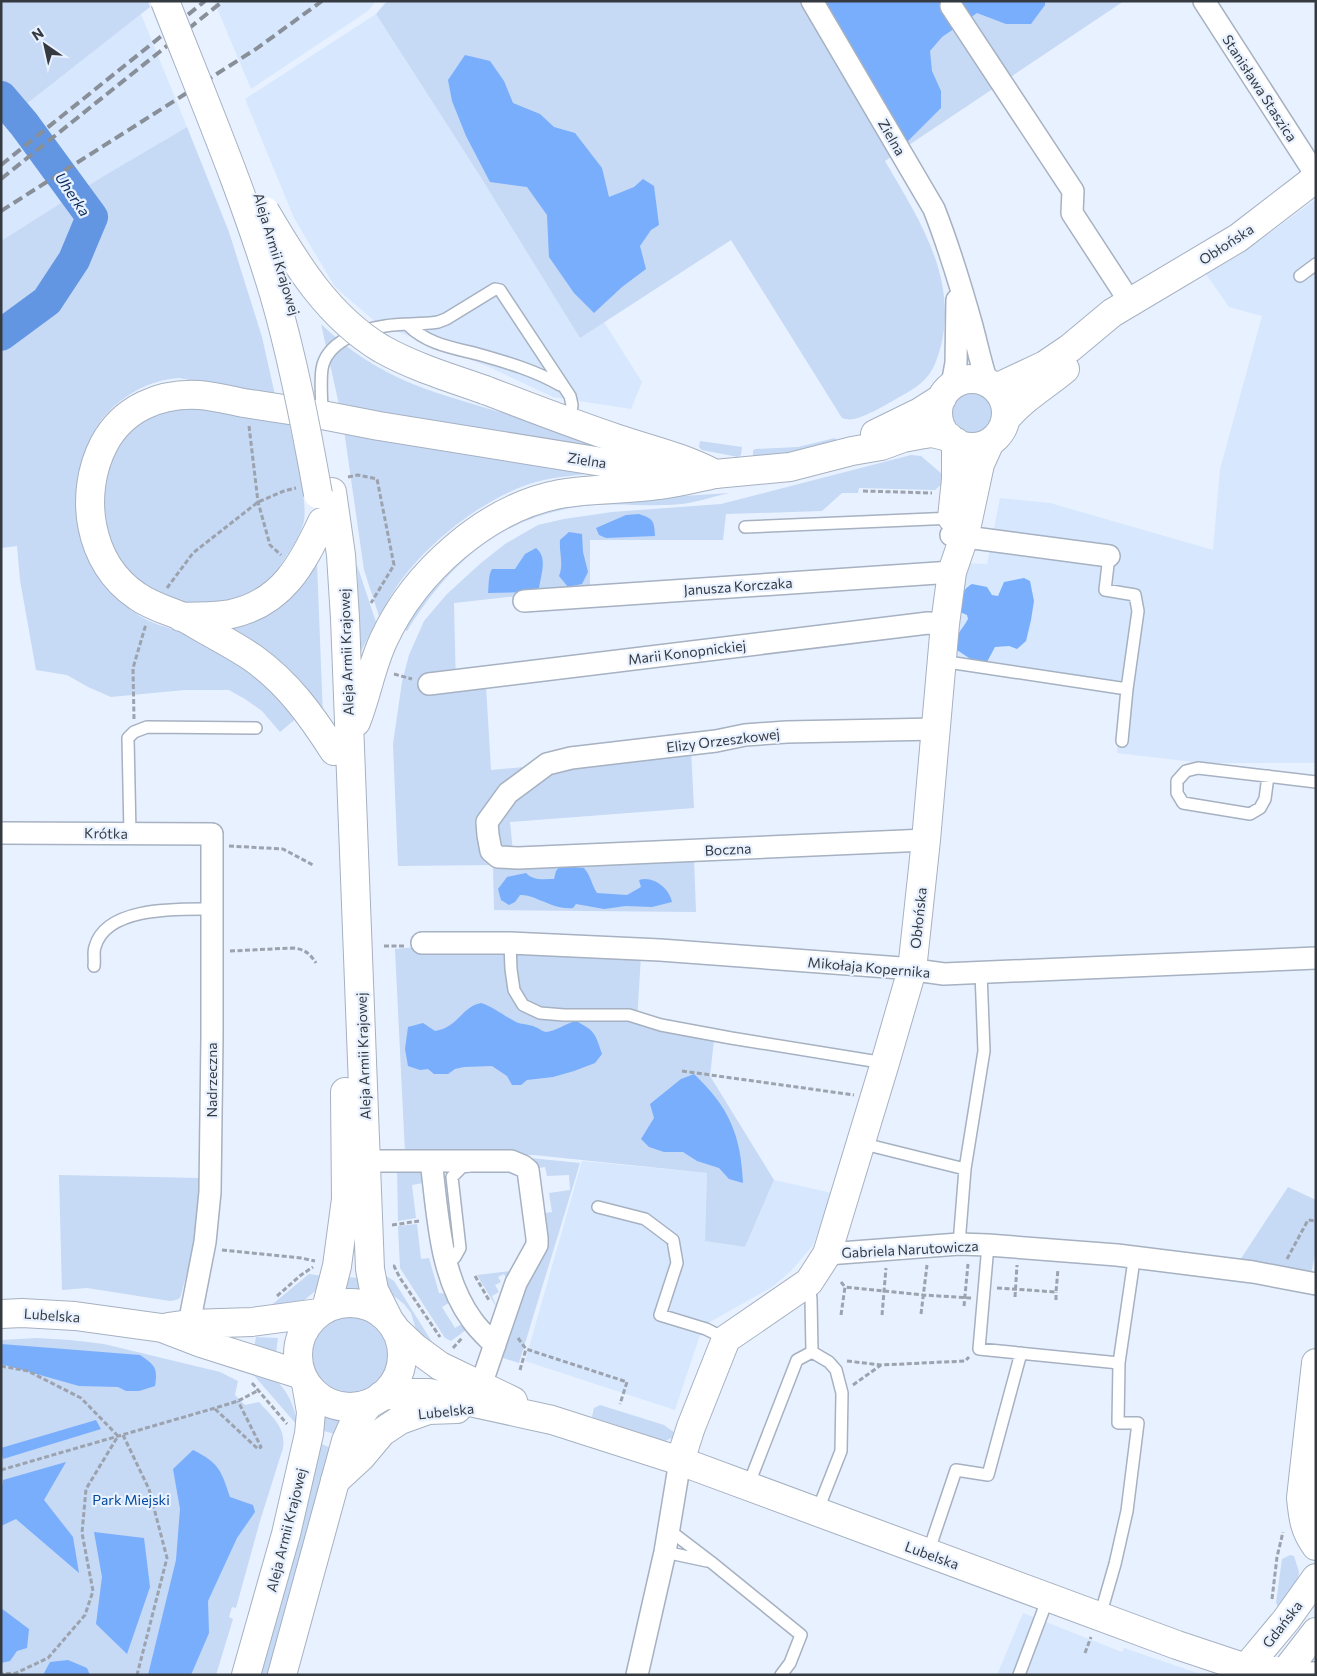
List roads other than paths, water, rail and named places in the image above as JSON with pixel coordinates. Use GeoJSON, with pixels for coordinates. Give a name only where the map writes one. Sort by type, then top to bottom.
{"type":"FeatureCollection","features":[{"type":"Feature","properties":{"kind":"main road","name":"Aleja Armii Krajowej"},"geometry":{"type":"LineString","coordinates":[[165,1],[236,181],[269,279],[325,493],[344,585],[342,745],[347,1183],[337,1266],[322,1311]]}},
{"type":"Feature","properties":{"kind":"main road","name":"Aleja Armii Krajowej"},"geometry":{"type":"LineString","coordinates":[[183,1],[266,211],[301,334],[325,493],[322,522],[342,745],[367,1161],[372,1282],[374,1290],[393,1326]]}},
{"type":"Feature","properties":{"kind":"main road","name":"Obłońska"},"geometry":{"type":"LineString","coordinates":[[992,385],[1045,365],[1070,348],[1112,313],[1238,238],[1316,176]]}},
{"type":"Feature","properties":{"kind":"main road"},"geometry":{"type":"LineString","coordinates":[[266,211],[307,280],[330,307],[348,324],[372,342],[395,355],[569,423],[666,453],[696,464],[715,474]]}},
{"type":"Feature","properties":{"kind":"main road","name":"Obłońska"},"geometry":{"type":"LineString","coordinates":[[1006,420],[1013,410],[1063,371],[1081,354],[1120,316],[1130,302]]}},
{"type":"Feature","properties":{"kind":"main road"},"geometry":{"type":"LineString","coordinates":[[969,379],[978,379],[992,385],[1003,398],[1006,409],[1006,420],[1002,429],[990,442],[973,446],[952,440],[942,429],[939,419],[939,408],[947,392],[960,381],[969,379]]}},
{"type":"Feature","properties":{"kind":"main road","name":"Zielna"},"geometry":{"type":"LineString","coordinates":[[852,451],[874,434],[920,412],[947,392]]}},
{"type":"Feature","properties":{"kind":"main road","name":"Zielna"},"geometry":{"type":"LineString","coordinates":[[342,745],[308,712],[278,678],[238,648],[181,617],[148,604],[130,591],[114,574],[97,544],[93,532],[90,511],[91,485],[97,460],[111,432],[127,416],[144,404],[177,396],[212,397],[649,470],[715,474],[790,468],[919,435],[932,434],[952,440]]}},
{"type":"Feature","properties":{"kind":"main road","name":"Obłońska"},"geometry":{"type":"LineString","coordinates":[[952,440],[959,527]]}},
{"type":"Feature","properties":{"kind":"main road","name":"Obłońska"},"geometry":{"type":"LineString","coordinates":[[827,1254],[912,970],[926,840],[944,624],[959,527],[980,464],[990,442]]}},
{"type":"Feature","properties":{"kind":"main road"},"geometry":{"type":"LineString","coordinates":[[342,745],[362,706],[378,654],[398,615],[425,578],[470,536],[517,508],[546,497],[586,491],[658,485],[715,474]]}},
{"type":"Feature","properties":{"kind":"main road"},"geometry":{"type":"LineString","coordinates":[[181,617],[231,614],[254,606],[268,598],[296,572],[307,555],[322,522]]}},
{"type":"Feature","properties":{"kind":"main road","name":"Gabriela Narutowicza"},"geometry":{"type":"LineString","coordinates":[[726,1339],[809,1282],[827,1254]]}},
{"type":"Feature","properties":{"kind":"main road"},"geometry":{"type":"LineString","coordinates":[[282,1675],[350,1431],[376,1400],[392,1385],[401,1366],[401,1345],[393,1326],[378,1311],[357,1303],[341,1304],[322,1311],[306,1327],[299,1344],[298,1357],[304,1379],[320,1398],[334,1405],[355,1407],[376,1400]]}},
{"type":"Feature","properties":{"kind":"main road","name":"Lubelska"},"geometry":{"type":"LineString","coordinates":[[162,1328],[189,1324],[252,1322],[322,1311]]}},
{"type":"Feature","properties":{"kind":"main road","name":"Lubelska"},"geometry":{"type":"LineString","coordinates":[[1,1314],[22,1313],[75,1316],[162,1328],[304,1379]]}},
{"type":"Feature","properties":{"kind":"main road","name":"Lubelska"},"geometry":{"type":"LineString","coordinates":[[393,1326],[414,1347],[487,1396],[552,1420],[680,1461],[1048,1598],[1095,1628],[1177,1645],[1244,1671],[1285,1672]]}},
{"type":"Feature","properties":{"kind":"main road"},"geometry":{"type":"LineString","coordinates":[[680,1461],[691,1427],[726,1339]]}},
{"type":"Feature","properties":{"kind":"main road"},"geometry":{"type":"LineString","coordinates":[[1316,1363],[1301,1498],[1301,1523],[1316,1546]]}},
{"type":"Feature","properties":{"kind":"main road","name":"Aleja Armii Krajowej"},"geometry":{"type":"LineString","coordinates":[[246,1675],[286,1534],[309,1434],[311,1412],[304,1379]]}},
{"type":"Feature","properties":{"kind":"main road","name":"Lubelska"},"geometry":{"type":"LineString","coordinates":[[376,1400],[406,1393],[487,1396]]}},
{"type":"Feature","properties":{"kind":"main road","name":"Lubelska"},"geometry":{"type":"LineString","coordinates":[[335,1481],[361,1457],[382,1432],[408,1416],[487,1396]]}},
{"type":"Feature","properties":{"kind":"main road","name":"Gdańska"},"geometry":{"type":"LineString","coordinates":[[1244,1671],[1286,1620],[1316,1578]]}},
{"type":"Feature","properties":{"kind":"main road"},"geometry":{"type":"LineString","coordinates":[[1285,1672],[1316,1632]]}},
{"type":"Feature","properties":{"kind":"street","name":"Zielna"},"geometry":{"type":"LineString","coordinates":[[812,1],[934,209],[959,280],[979,360],[992,385]]}},
{"type":"Feature","properties":{"kind":"street","name":"Stanisława Staszica"},"geometry":{"type":"LineString","coordinates":[[1204,1],[1316,176]]}},
{"type":"Feature","properties":{"kind":"street"},"geometry":{"type":"LineString","coordinates":[[951,6],[1073,191],[1072,213],[1130,302]]}},
{"type":"Feature","properties":{"kind":"street","name":"Zielna"},"geometry":{"type":"LineString","coordinates":[[947,392],[956,363],[956,310],[959,280]]}},
{"type":"Feature","properties":{"kind":"street"},"geometry":{"type":"LineString","coordinates":[[959,527],[1109,556]]}},
{"type":"Feature","properties":{"kind":"street","name":"Janusza Korczaka"},"geometry":{"type":"LineString","coordinates":[[524,601],[952,572]]}},
{"type":"Feature","properties":{"kind":"street","name":"Marii Konopnickiej"},"geometry":{"type":"LineString","coordinates":[[429,684],[928,622],[944,624]]}},
{"type":"Feature","properties":{"kind":"street","name":"Elizy Orzeszkowej"},"geometry":{"type":"LineString","coordinates":[[529,857],[498,857],[491,851],[487,822],[508,793],[547,764],[571,758],[716,741],[745,735],[786,732],[936,729]]}},
{"type":"Feature","properties":{"kind":"street","name":"Krótka"},"geometry":{"type":"LineString","coordinates":[[1,832],[130,834],[216,840]]}},
{"type":"Feature","properties":{"kind":"street","name":"Nadrzeczna"},"geometry":{"type":"LineString","coordinates":[[189,1324],[205,1242],[210,1192],[212,909],[216,840]]}},
{"type":"Feature","properties":{"kind":"street","name":"Boczna"},"geometry":{"type":"LineString","coordinates":[[529,857],[926,840]]}},
{"type":"Feature","properties":{"kind":"street","name":"Mikołaja Kopernika"},"geometry":{"type":"LineString","coordinates":[[422,943],[510,943],[660,950],[901,968],[944,974],[1316,958]]}},
{"type":"Feature","properties":{"kind":"street"},"geometry":{"type":"LineString","coordinates":[[367,1161],[511,1161],[524,1166],[528,1170],[538,1238],[537,1245],[516,1283],[495,1345],[487,1396]]}},
{"type":"Feature","properties":{"kind":"street"},"geometry":{"type":"LineString","coordinates":[[431,1161],[447,1264],[463,1306],[495,1345]]}},
{"type":"Feature","properties":{"kind":"street","name":"Gabriela Narutowicza"},"geometry":{"type":"LineString","coordinates":[[827,1254],[964,1251],[988,1245],[1127,1257],[1253,1272],[1316,1284]]}},
{"type":"Feature","properties":{"kind":"street"},"geometry":{"type":"LineString","coordinates":[[637,1675],[665,1552],[680,1461]]}},
{"type":"Feature","properties":{"kind":"street","name":"Lubelska"},"geometry":{"type":"LineString","coordinates":[[1285,1672],[1316,1673]]}},
{"type":"Feature","properties":{"kind":"lane"},"geometry":{"type":"LineString","coordinates":[[1300,276],[1316,264]]}},
{"type":"Feature","properties":{"kind":"lane"},"geometry":{"type":"LineString","coordinates":[[322,414],[322,367],[328,355],[336,346],[368,329],[391,325],[438,322],[495,289],[500,290],[570,396],[572,405],[569,423]]}},
{"type":"Feature","properties":{"kind":"lane"},"geometry":{"type":"LineString","coordinates":[[408,325],[414,331],[441,345],[526,369],[562,385]]}},
{"type":"Feature","properties":{"kind":"lane"},"geometry":{"type":"LineString","coordinates":[[745,527],[959,527]]}},
{"type":"Feature","properties":{"kind":"lane"},"geometry":{"type":"LineString","coordinates":[[1109,556],[1105,590],[1135,595],[1138,611],[1127,688],[1122,741]]}},
{"type":"Feature","properties":{"kind":"lane"},"geometry":{"type":"LineString","coordinates":[[941,661],[1127,688]]}},
{"type":"Feature","properties":{"kind":"lane"},"geometry":{"type":"LineString","coordinates":[[130,834],[128,738],[134,732],[148,727],[256,728]]}},
{"type":"Feature","properties":{"kind":"lane"},"geometry":{"type":"LineString","coordinates":[[1268,776],[1265,798],[1260,808],[1250,814],[1183,803],[1177,793],[1177,780],[1186,771],[1198,768],[1268,776],[1316,782]]}},
{"type":"Feature","properties":{"kind":"lane"},"geometry":{"type":"LineString","coordinates":[[94,966],[95,947],[103,931],[112,923],[160,910],[212,909]]}},
{"type":"Feature","properties":{"kind":"lane"},"geometry":{"type":"LineString","coordinates":[[510,943],[514,990],[523,1004],[540,1013],[629,1015],[661,1025],[885,1063]]}},
{"type":"Feature","properties":{"kind":"lane"},"geometry":{"type":"LineString","coordinates":[[964,1251],[965,1170],[984,1051],[981,972]]}},
{"type":"Feature","properties":{"kind":"lane"},"geometry":{"type":"LineString","coordinates":[[860,1143],[965,1170]]}},
{"type":"Feature","properties":{"kind":"lane"},"geometry":{"type":"LineString","coordinates":[[447,1264],[460,1248],[452,1177],[458,1169],[465,1166],[513,1168],[521,1172],[533,1252]]}},
{"type":"Feature","properties":{"kind":"lane"},"geometry":{"type":"LineString","coordinates":[[598,1207],[645,1218],[673,1240],[677,1263],[660,1316],[706,1330],[726,1339]]}},
{"type":"Feature","properties":{"kind":"lane"},"geometry":{"type":"LineString","coordinates":[[988,1245],[979,1349],[1119,1363]]}},
{"type":"Feature","properties":{"kind":"lane"},"geometry":{"type":"LineString","coordinates":[[1095,1628],[1115,1564],[1127,1511],[1138,1423],[1118,1423],[1119,1363],[1133,1267]]}},
{"type":"Feature","properties":{"kind":"lane"},"geometry":{"type":"LineString","coordinates":[[809,1282],[812,1352]]}},
{"type":"Feature","properties":{"kind":"lane"},"geometry":{"type":"LineString","coordinates":[[812,1352],[829,1362],[836,1370],[842,1392],[841,1451],[817,1512]]}},
{"type":"Feature","properties":{"kind":"lane"},"geometry":{"type":"LineString","coordinates":[[748,1486],[797,1360],[812,1352]]}},
{"type":"Feature","properties":{"kind":"lane"},"geometry":{"type":"LineString","coordinates":[[928,1553],[956,1470],[988,1475],[1020,1353]]}},
{"type":"Feature","properties":{"kind":"lane"},"geometry":{"type":"LineString","coordinates":[[669,1530],[800,1635],[790,1663],[781,1675]]}},
{"type":"Feature","properties":{"kind":"lane"},"geometry":{"type":"LineString","coordinates":[[665,1552],[711,1562]]}},
{"type":"Feature","properties":{"kind":"lane"},"geometry":{"type":"LineString","coordinates":[[1019,1675],[1048,1598]]}},
{"type":"Feature","properties":{"kind":"waterway","name":"Uherka"},"geometry":{"type":"LineString","coordinates":[[1,97],[24,124],[92,217],[74,260],[47,301],[1,335]]}},
{"type":"Feature","properties":{"kind":"railway"},"geometry":{"type":"LineString","coordinates":[[1,165],[205,1]]}},
{"type":"Feature","properties":{"kind":"railway"},"geometry":{"type":"LineString","coordinates":[[1,179],[223,1]]}},
{"type":"Feature","properties":{"kind":"railway"},"geometry":{"type":"LineString","coordinates":[[1,211],[256,49],[322,1]]}},
{"type":"Feature","properties":{"kind":"park label","name":"Park Miejski"},"geometry":{"type":"Point","coordinates":[131,1499]}}]}
